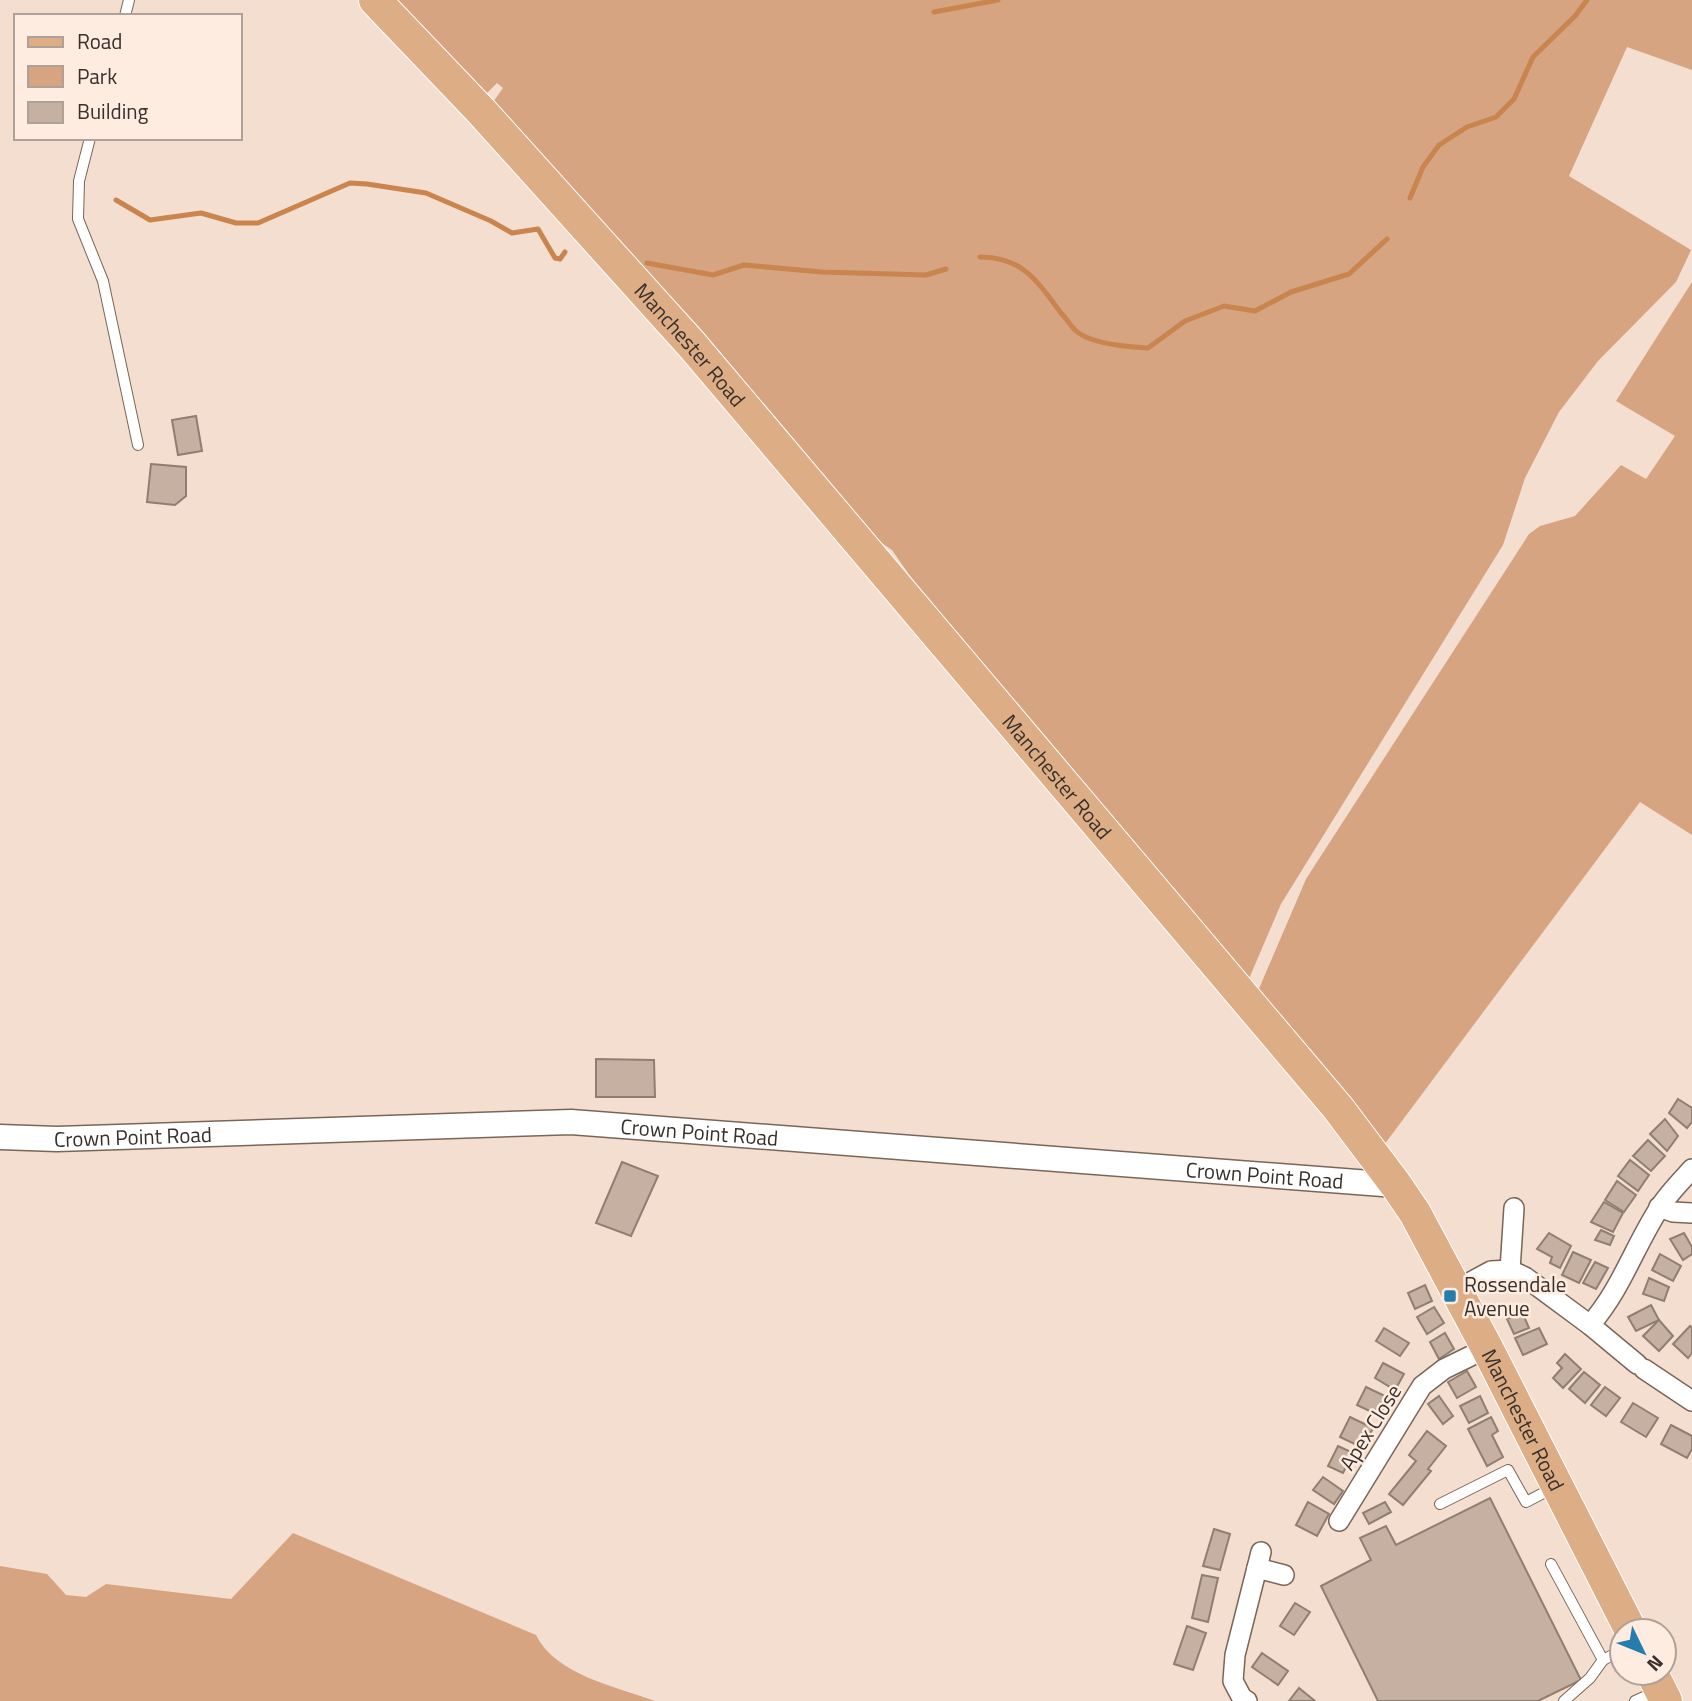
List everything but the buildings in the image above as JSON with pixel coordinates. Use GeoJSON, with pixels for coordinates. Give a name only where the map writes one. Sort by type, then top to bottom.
{"type":"FeatureCollection","features":[{"type":"Feature","properties":{"kind":"main road","name":"Manchester Road"},"geometry":{"type":"LineString","coordinates":[[375,0],[481,111],[701,355],[1338,1108],[1415,1213],[1624,1617]]}},
{"type":"Feature","properties":{"kind":"street","name":"Crown Point Road"},"geometry":{"type":"LineString","coordinates":[[0,1137],[71,1138],[570,1122],[1396,1185]]}},
{"type":"Feature","properties":{"kind":"street"},"geometry":{"type":"LineString","coordinates":[[1590,1325],[1619,1286],[1659,1208],[1692,1169]]}},
{"type":"Feature","properties":{"kind":"street"},"geometry":{"type":"LineString","coordinates":[[1510,1270],[1514,1208]]}},
{"type":"Feature","properties":{"kind":"street"},"geometry":{"type":"LineString","coordinates":[[1659,1208],[1692,1213]]}},
{"type":"Feature","properties":{"kind":"street"},"geometry":{"type":"LineString","coordinates":[[1456,1290],[1491,1271],[1510,1270],[1525,1277],[1640,1366],[1692,1401]]}},
{"type":"Feature","properties":{"kind":"street","name":"Apex Close"},"geometry":{"type":"LineString","coordinates":[[1339,1521],[1422,1386],[1444,1368],[1487,1348]]}},
{"type":"Feature","properties":{"kind":"street"},"geometry":{"type":"LineString","coordinates":[[1247,1701],[1242,1698],[1233,1681],[1235,1655],[1259,1560],[1284,1575]]}},
{"type":"Feature","properties":{"kind":"lane"},"geometry":{"type":"LineString","coordinates":[[89,140],[79,181],[78,219],[103,281],[138,444]]}},
{"type":"Feature","properties":{"kind":"lane"},"geometry":{"type":"LineString","coordinates":[[1440,1504],[1508,1469],[1527,1502],[1557,1486]]}},
{"type":"Feature","properties":{"kind":"lane"},"geometry":{"type":"LineString","coordinates":[[1551,1564],[1603,1660]]}},
{"type":"Feature","properties":{"kind":"lane"},"geometry":{"type":"LineString","coordinates":[[1564,1701],[1608,1657]]}},
{"type":"Feature","properties":{"kind":"green space"},"geometry":{"type":"Polygon","coordinates":[[[396,0],[1692,0],[1692,70],[1627,47],[1569,176],[1691,250],[1676,282],[1598,361],[1559,412],[1525,478],[1503,545],[1281,904],[1248,981],[910,576],[892,550],[877,540],[699,327],[491,105],[503,88],[497,83],[486,94],[396,0]]]}},
{"type":"Feature","properties":{"kind":"green space"},"geometry":{"type":"Polygon","coordinates":[[[1692,282],[1692,835],[1640,802],[1384,1145],[1258,991],[1306,879],[1529,534],[1540,526],[1575,516],[1621,465],[1646,479],[1675,436],[1616,401],[1692,282]]]}},
{"type":"Feature","properties":{"kind":"green space"},"geometry":{"type":"Polygon","coordinates":[[[293,1533],[536,1635],[545,1649],[572,1670],[655,1701],[0,1701],[0,1566],[47,1574],[66,1595],[86,1597],[106,1584],[231,1599],[293,1533]]]}},
{"type":"Feature","properties":{"kind":"waterway"},"geometry":{"type":"LineString","coordinates":[[934,12],[998,0]]}},
{"type":"Feature","properties":{"kind":"waterway"},"geometry":{"type":"LineString","coordinates":[[1410,198],[1423,167],[1439,145],[1467,127],[1496,117],[1514,99],[1533,57],[1575,16],[1587,0]]}},
{"type":"Feature","properties":{"kind":"waterway"},"geometry":{"type":"LineString","coordinates":[[116,200],[150,220],[201,213],[236,223],[258,223],[350,183],[367,184],[426,193],[512,233],[538,229],[555,258],[560,259],[565,252]]}},
{"type":"Feature","properties":{"kind":"waterway"},"geometry":{"type":"LineString","coordinates":[[980,257],[1007,261],[1028,273],[1081,335],[1110,344],[1148,348],[1185,321],[1224,306],[1255,311],[1291,292],[1349,274],[1387,239]]}},
{"type":"Feature","properties":{"kind":"waterway"},"geometry":{"type":"LineString","coordinates":[[647,263],[713,275],[744,265],[822,272],[926,275],[946,269]]}},
{"type":"Feature","properties":{"kind":"place","name":"Rossendale Avenue"},"geometry":{"type":"Point","coordinates":[1450,1296]}}]}
